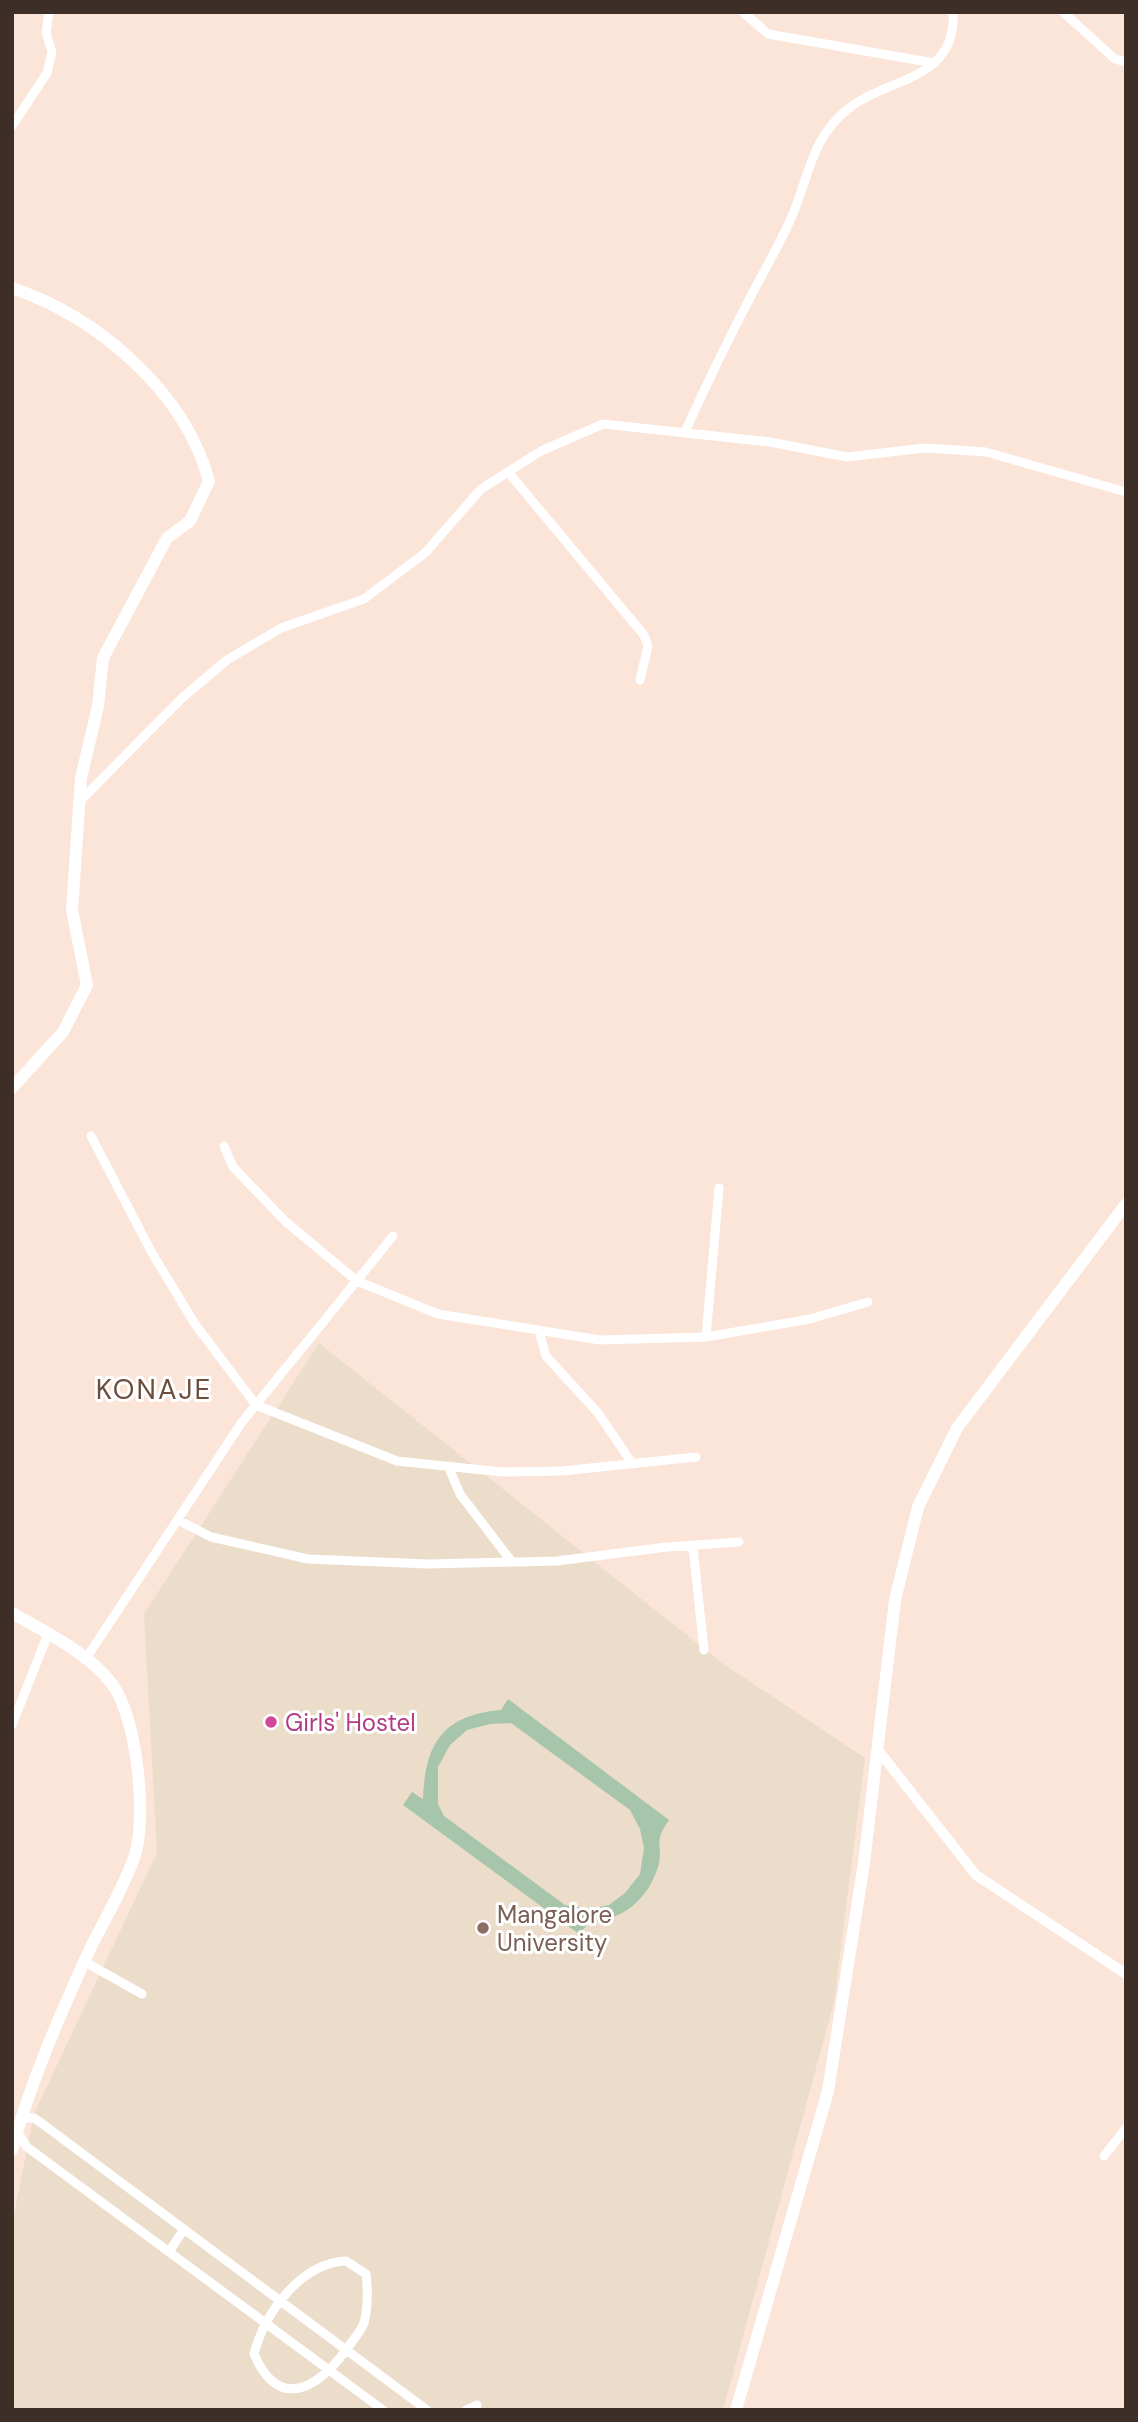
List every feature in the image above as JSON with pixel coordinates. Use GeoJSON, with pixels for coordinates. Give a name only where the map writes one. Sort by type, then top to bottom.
{"type":"FeatureCollection","features":[{"type":"Feature","properties":{"kind":"main road"},"geometry":{"type":"LineString","coordinates":[[12,288],[46,299],[97,329],[154,384],[202,454],[209,481],[190,521],[167,538],[103,658],[98,706],[81,778],[72,910],[87,985],[63,1032],[12,1088]]}},
{"type":"Feature","properties":{"kind":"main road"},"geometry":{"type":"LineString","coordinates":[[736,2410],[828,2091],[878,1750],[895,1600],[918,1507],[935,1467],[957,1428],[996,1372],[1126,1204]]}},
{"type":"Feature","properties":{"kind":"main road"},"geometry":{"type":"LineString","coordinates":[[12,1613],[85,1660],[112,1684],[128,1722],[141,1785],[135,1853],[85,1962],[22,2118],[12,2150]]}},
{"type":"Feature","properties":{"kind":"street"},"geometry":{"type":"LineString","coordinates":[[12,126],[47,73],[52,52],[46,33],[49,12]]}},
{"type":"Feature","properties":{"kind":"street"},"geometry":{"type":"LineString","coordinates":[[743,12],[768,34],[934,63]]}},
{"type":"Feature","properties":{"kind":"street"},"geometry":{"type":"LineString","coordinates":[[685,432],[792,216],[816,145],[848,109],[934,63],[949,45],[953,32],[953,12]]}},
{"type":"Feature","properties":{"kind":"street"},"geometry":{"type":"LineString","coordinates":[[1063,12],[1115,59],[1126,62]]}},
{"type":"Feature","properties":{"kind":"street"},"geometry":{"type":"LineString","coordinates":[[79,802],[182,698],[227,660],[281,628],[364,599],[425,553],[481,489],[541,451],[603,424],[770,442],[847,457],[925,448],[986,452],[1126,492]]}},
{"type":"Feature","properties":{"kind":"street"},"geometry":{"type":"LineString","coordinates":[[508,472],[643,635],[648,646],[640,680]]}},
{"type":"Feature","properties":{"kind":"street"},"geometry":{"type":"LineString","coordinates":[[91,1136],[152,1253],[188,1312],[256,1405],[397,1461],[502,1472],[562,1471],[696,1457]]}},
{"type":"Feature","properties":{"kind":"street"},"geometry":{"type":"LineString","coordinates":[[225,1146],[233,1167],[285,1221],[357,1281],[438,1314],[600,1340],[706,1337],[810,1319],[868,1302]]}},
{"type":"Feature","properties":{"kind":"street"},"geometry":{"type":"LineString","coordinates":[[706,1337],[719,1188]]}},
{"type":"Feature","properties":{"kind":"street"},"geometry":{"type":"LineString","coordinates":[[85,1660],[256,1405],[393,1236]]}},
{"type":"Feature","properties":{"kind":"street"},"geometry":{"type":"LineString","coordinates":[[539,1331],[546,1356],[598,1413],[632,1464]]}},
{"type":"Feature","properties":{"kind":"street"},"geometry":{"type":"LineString","coordinates":[[448,1466],[460,1494],[512,1562]]}},
{"type":"Feature","properties":{"kind":"street"},"geometry":{"type":"LineString","coordinates":[[178,1520],[211,1537],[308,1559],[428,1564],[557,1561],[667,1547],[739,1542]]}},
{"type":"Feature","properties":{"kind":"street"},"geometry":{"type":"LineString","coordinates":[[692,1547],[704,1650]]}},
{"type":"Feature","properties":{"kind":"street"},"geometry":{"type":"LineString","coordinates":[[12,1725],[48,1634]]}},
{"type":"Feature","properties":{"kind":"street"},"geometry":{"type":"LineString","coordinates":[[878,1750],[976,1875],[1126,1974]]}},
{"type":"Feature","properties":{"kind":"street"},"geometry":{"type":"LineString","coordinates":[[85,1962],[142,1994]]}},
{"type":"Feature","properties":{"kind":"street"},"geometry":{"type":"LineString","coordinates":[[22,2118],[34,2118],[44,2124],[427,2410]]}},
{"type":"Feature","properties":{"kind":"street"},"geometry":{"type":"LineString","coordinates":[[1104,2156],[1126,2128]]}},
{"type":"Feature","properties":{"kind":"street"},"geometry":{"type":"LineString","coordinates":[[17,2132],[27,2147],[383,2410]]}},
{"type":"Feature","properties":{"kind":"street"},"geometry":{"type":"LineString","coordinates":[[169,2252],[184,2229]]}},
{"type":"Feature","properties":{"kind":"street"},"geometry":{"type":"LineString","coordinates":[[346,2261],[366,2274],[366,2310],[360,2332],[331,2371],[304,2389],[286,2388],[269,2378],[254,2354],[266,2325],[298,2281],[318,2266],[346,2261]]}},
{"type":"Feature","properties":{"kind":"street"},"geometry":{"type":"LineString","coordinates":[[466,2410],[477,2405],[474,2410]]}},
{"type":"Feature","properties":{"kind":"shaded area","name":"Mangalore University"},"geometry":{"type":"Polygon","coordinates":[[[319,1343],[722,1663],[865,1758],[834,2002],[723,2410],[12,2410],[12,2225],[34,2114],[157,1853],[144,1614],[319,1343]]]}},
{"type":"Feature","properties":{"kind":"green space"},"geometry":{"type":"Polygon","coordinates":[[[508,1699],[669,1820],[661,1834],[658,1867],[640,1899],[613,1917],[589,1923],[579,1934],[403,1805],[412,1792],[423,1799],[428,1762],[441,1735],[465,1718],[501,1710],[508,1699]],[[511,1723],[490,1724],[467,1730],[450,1745],[438,1767],[438,1804],[444,1816],[565,1905],[589,1909],[609,1905],[625,1893],[640,1874],[644,1848],[640,1829],[630,1810],[511,1723]]]}},
{"type":"Feature","properties":{"kind":"place","name":"Girls' Hostel"},"geometry":{"type":"Point","coordinates":[271,1722]}},
{"type":"Feature","properties":{"kind":"place","name":"Mangalore University"},"geometry":{"type":"Point","coordinates":[483,1928]}},
{"type":"Feature","properties":{"kind":"district","name":"KONAJE"},"geometry":{"type":"Point","coordinates":[154,1389]}}]}
